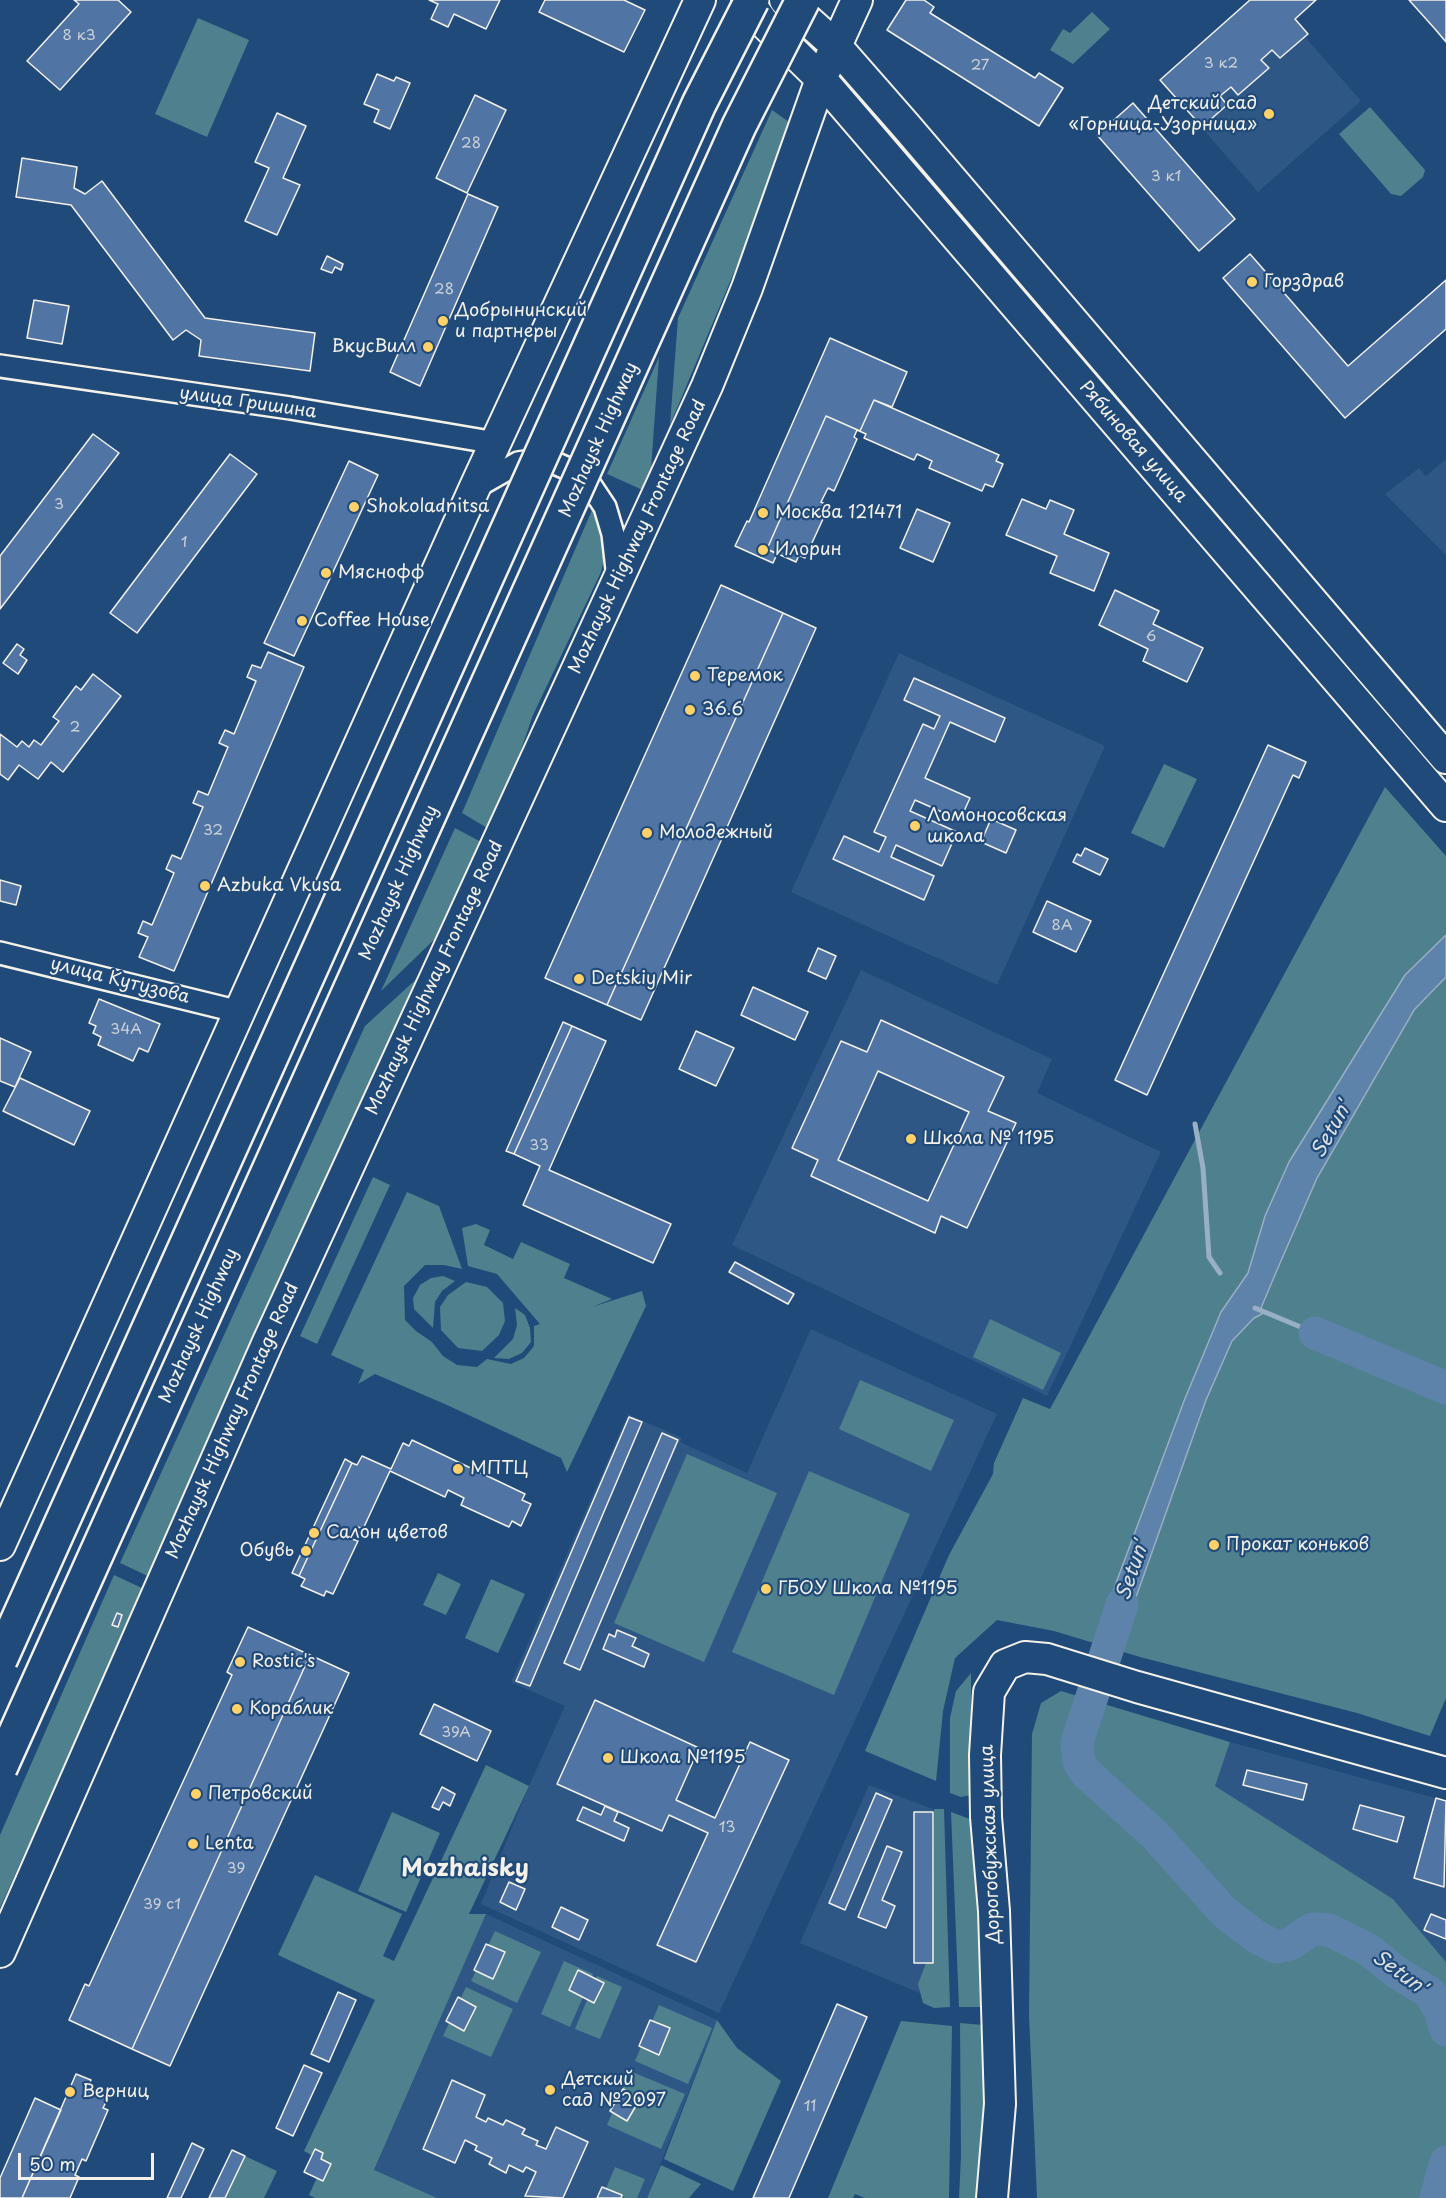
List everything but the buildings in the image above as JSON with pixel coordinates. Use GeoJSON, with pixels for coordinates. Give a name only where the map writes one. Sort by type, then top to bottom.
{"type":"FeatureCollection","features":[{"type":"Feature","properties":{"kind":"main road"},"geometry":{"type":"LineString","coordinates":[[0,1545],[475,487],[700,0]]}},
{"type":"Feature","properties":{"kind":"main road"},"geometry":{"type":"LineString","coordinates":[[0,1660],[699,104],[750,0]]}},
{"type":"Feature","properties":{"kind":"main road","name":"Рябиновая улица"},"geometry":{"type":"LineString","coordinates":[[750,0],[763,22],[821,79],[1446,806]]}},
{"type":"Feature","properties":{"kind":"main road","name":"Рябиновая улица"},"geometry":{"type":"LineString","coordinates":[[785,0],[835,45],[1446,758]]}},
{"type":"Feature","properties":{"kind":"main road","name":"Mozhaysk Highway"},"geometry":{"type":"LineString","coordinates":[[0,1768],[735,136],[803,0]]}},
{"type":"Feature","properties":{"kind":"main road","name":"Mozhaysk Highway Frontage Road"},"geometry":{"type":"LineString","coordinates":[[0,1952],[267,1344],[707,386],[739,309],[821,79],[857,0]]}},
{"type":"Feature","properties":{"kind":"main road","name":"Дорогобужская улица"},"geometry":{"type":"LineString","coordinates":[[992,2198],[1000,2104],[994,1911],[986,1817],[985,1755],[989,1692],[1005,1665],[1025,1657],[1047,1659],[1137,1688],[1446,1773]]}},
{"type":"Feature","properties":{"kind":"street","name":"улица Гришина"},"geometry":{"type":"LineString","coordinates":[[0,366],[290,408],[496,443]]}},
{"type":"Feature","properties":{"kind":"street"},"geometry":{"type":"LineString","coordinates":[[475,487],[499,471],[518,463],[538,460],[557,464],[574,472],[591,486],[605,507],[613,534],[618,579]]}},
{"type":"Feature","properties":{"kind":"street","name":"улица Кутузова"},"geometry":{"type":"LineString","coordinates":[[0,953],[240,1012]]}},
{"type":"Feature","properties":{"kind":"shaded area","name":"Детский сад «Горница-Узорница»"},"geometry":{"type":"Polygon","coordinates":[[[1295,19],[1308,34],[1305,37],[1361,101],[1258,192],[1160,80],[1214,32],[1243,64],[1295,19]]]}},
{"type":"Feature","properties":{"kind":"shaded area"},"geometry":{"type":"Polygon","coordinates":[[[1446,459],[1446,555],[1385,494],[1419,468],[1426,476],[1446,459]]]}},
{"type":"Feature","properties":{"kind":"shaded area"},"geometry":{"type":"Polygon","coordinates":[[[899,653],[1105,746],[997,985],[791,892],[899,653]]]}},
{"type":"Feature","properties":{"kind":"shaded area"},"geometry":{"type":"Polygon","coordinates":[[[861,970],[1052,1059],[1037,1093],[1161,1152],[1047,1396],[732,1245],[861,970]]]}},
{"type":"Feature","properties":{"kind":"shaded area","name":"ГБОУ Школа №1195"},"geometry":{"type":"Polygon","coordinates":[[[811,1329],[997,1414],[719,2013],[481,1904],[529,1786],[565,1706],[511,1682],[628,1414],[682,1438],[680,1442],[747,1473],[811,1329]]]}},
{"type":"Feature","properties":{"kind":"shaded area"},"geometry":{"type":"Polygon","coordinates":[[[1230,1742],[1446,1801],[1446,1962],[1393,1899],[1214,1786],[1230,1742]]]}},
{"type":"Feature","properties":{"kind":"shaded area"},"geometry":{"type":"Polygon","coordinates":[[[869,1785],[933,1809],[934,1999],[800,1943],[869,1785]]]}},
{"type":"Feature","properties":{"kind":"shaded area","name":"Детский сад №2097"},"geometry":{"type":"Polygon","coordinates":[[[486,1914],[717,2020],[647,2198],[437,2198],[374,2171],[486,1914]]]}},
{"type":"Feature","properties":{"kind":"green space"},"geometry":{"type":"Polygon","coordinates":[[[1092,12],[1110,29],[1073,64],[1050,50],[1063,29],[1070,33],[1092,12]]]}},
{"type":"Feature","properties":{"kind":"green space"},"geometry":{"type":"Polygon","coordinates":[[[198,18],[249,40],[207,137],[155,114],[198,18]]]}},
{"type":"Feature","properties":{"kind":"green space"},"geometry":{"type":"Polygon","coordinates":[[[1370,107],[1425,170],[1423,177],[1401,196],[1391,194],[1339,134],[1370,107]]]}},
{"type":"Feature","properties":{"kind":"green space"},"geometry":{"type":"Polygon","coordinates":[[[772,110],[789,122],[771,184],[670,425],[678,318],[772,110]]]}},
{"type":"Feature","properties":{"kind":"green space"},"geometry":{"type":"Polygon","coordinates":[[[659,357],[651,469],[645,491],[607,474],[659,357]]]}},
{"type":"Feature","properties":{"kind":"green space"},"geometry":{"type":"Polygon","coordinates":[[[595,503],[606,550],[601,572],[533,715],[507,790],[489,829],[462,813],[595,503]]]}},
{"type":"Feature","properties":{"kind":"green space"},"geometry":{"type":"Polygon","coordinates":[[[1164,764],[1197,779],[1164,848],[1131,833],[1164,764]]]}},
{"type":"Feature","properties":{"kind":"green space"},"geometry":{"type":"Polygon","coordinates":[[[1385,787],[1446,856],[1446,935],[1405,975],[1289,1162],[1265,1216],[1248,1273],[1221,1312],[1184,1401],[1116,1583],[1098,1643],[1122,1650],[1130,1614],[1206,1400],[1232,1341],[1254,1318],[1261,1314],[1261,1308],[1317,1178],[1414,1010],[1446,977],[1446,1698],[1430,1736],[1357,1713],[1140,1657],[1054,1631],[997,1620],[955,1658],[943,1711],[936,1781],[865,1751],[949,1555],[993,1474],[994,1463],[1023,1398],[1050,1409],[1385,787]]]}},
{"type":"Feature","properties":{"kind":"green space"},"geometry":{"type":"Polygon","coordinates":[[[455,828],[483,843],[442,932],[381,991],[455,828]]]}},
{"type":"Feature","properties":{"kind":"green space"},"geometry":{"type":"Polygon","coordinates":[[[423,973],[150,1577],[120,1563],[365,1026],[423,973]]]}},
{"type":"Feature","properties":{"kind":"green space"},"geometry":{"type":"Polygon","coordinates":[[[373,1177],[390,1185],[317,1344],[300,1336],[373,1177]]]}},
{"type":"Feature","properties":{"kind":"green space"},"geometry":{"type":"Polygon","coordinates":[[[407,1192],[439,1206],[462,1269],[444,1265],[425,1265],[404,1286],[405,1320],[432,1342],[443,1356],[457,1365],[477,1367],[487,1359],[511,1364],[524,1358],[534,1346],[534,1326],[540,1324],[497,1274],[468,1266],[462,1228],[476,1224],[490,1230],[484,1245],[513,1259],[521,1242],[570,1264],[564,1278],[612,1299],[592,1307],[642,1291],[646,1306],[567,1472],[561,1458],[375,1374],[358,1384],[364,1370],[331,1355],[407,1192]]]}},
{"type":"Feature","properties":{"kind":"green space"},"geometry":{"type":"Polygon","coordinates":[[[443,1276],[455,1281],[442,1291],[435,1302],[433,1328],[414,1309],[413,1298],[420,1285],[431,1278],[443,1276]]]}},
{"type":"Feature","properties":{"kind":"green space"},"geometry":{"type":"Polygon","coordinates":[[[466,1282],[487,1287],[503,1303],[505,1321],[499,1335],[482,1351],[458,1348],[441,1330],[440,1307],[448,1295],[466,1282]]]}},
{"type":"Feature","properties":{"kind":"green space"},"geometry":{"type":"Polygon","coordinates":[[[515,1308],[525,1315],[530,1328],[531,1342],[522,1353],[509,1359],[494,1358],[513,1339],[517,1325],[515,1308]]]}},
{"type":"Feature","properties":{"kind":"green space"},"geometry":{"type":"Polygon","coordinates":[[[990,1319],[1061,1353],[1043,1390],[973,1357],[990,1319]]]}},
{"type":"Feature","properties":{"kind":"green space"},"geometry":{"type":"Polygon","coordinates":[[[860,1380],[954,1420],[931,1471],[839,1429],[860,1380]]]}},
{"type":"Feature","properties":{"kind":"green space"},"geometry":{"type":"Polygon","coordinates":[[[687,1454],[777,1493],[704,1662],[614,1623],[687,1454]]]}},
{"type":"Feature","properties":{"kind":"green space"},"geometry":{"type":"Polygon","coordinates":[[[809,1471],[910,1514],[834,1695],[732,1652],[809,1471]]]}},
{"type":"Feature","properties":{"kind":"green space"},"geometry":{"type":"Polygon","coordinates":[[[438,1573],[461,1584],[446,1615],[423,1605],[438,1573]]]}},
{"type":"Feature","properties":{"kind":"green space"},"geometry":{"type":"Polygon","coordinates":[[[114,1575],[144,1589],[0,1908],[0,1835],[114,1575]]]}},
{"type":"Feature","properties":{"kind":"green space"},"geometry":{"type":"Polygon","coordinates":[[[491,1579],[525,1594],[498,1653],[465,1638],[491,1579]]]}},
{"type":"Feature","properties":{"kind":"green space"},"geometry":{"type":"Polygon","coordinates":[[[971,1673],[971,1795],[961,1797],[950,1793],[950,1718],[956,1691],[971,1673]]]}},
{"type":"Feature","properties":{"kind":"green space"},"geometry":{"type":"Polygon","coordinates":[[[1061,1691],[1230,1742],[1215,1786],[1393,1899],[1446,1962],[1446,2198],[1037,2198],[1029,2015],[1032,1734],[1041,1703],[1061,1691]]]}},
{"type":"Feature","properties":{"kind":"green space"},"geometry":{"type":"Polygon","coordinates":[[[486,1765],[529,1786],[469,1914],[486,1914],[374,2170],[437,2198],[315,2198],[309,2195],[324,2162],[304,2151],[375,2000],[278,1955],[315,1875],[402,1914],[383,1956],[394,1961],[486,1765]]]}},
{"type":"Feature","properties":{"kind":"green space"},"geometry":{"type":"Polygon","coordinates":[[[934,1809],[944,1809],[950,2007],[934,2008],[923,2003],[918,1984],[926,1963],[933,1963],[934,1809]]]}},
{"type":"Feature","properties":{"kind":"green space"},"geometry":{"type":"Polygon","coordinates":[[[392,1812],[440,1833],[406,1912],[358,1891],[392,1812]]]}},
{"type":"Feature","properties":{"kind":"green space"},"geometry":{"type":"Polygon","coordinates":[[[951,1812],[975,1821],[983,2007],[959,2007],[951,1812]]]}},
{"type":"Feature","properties":{"kind":"green space"},"geometry":{"type":"Polygon","coordinates":[[[495,1931],[541,1952],[517,2003],[471,1981],[495,1931]]]}},
{"type":"Feature","properties":{"kind":"green space"},"geometry":{"type":"Polygon","coordinates":[[[564,1961],[593,1974],[570,2027],[541,2014],[564,1961]]]}},
{"type":"Feature","properties":{"kind":"green space"},"geometry":{"type":"Polygon","coordinates":[[[597,1976],[622,1987],[600,2039],[575,2029],[597,1976]]]}},
{"type":"Feature","properties":{"kind":"green space"},"geometry":{"type":"Polygon","coordinates":[[[466,1987],[513,2009],[491,2057],[443,2036],[466,1987]]]}},
{"type":"Feature","properties":{"kind":"green space"},"geometry":{"type":"Polygon","coordinates":[[[659,2005],[712,2028],[688,2084],[635,2061],[659,2005]]]}},
{"type":"Feature","properties":{"kind":"green space"},"geometry":{"type":"Polygon","coordinates":[[[717,2020],[737,2048],[781,2081],[733,2191],[664,2159],[717,2020]]]}},
{"type":"Feature","properties":{"kind":"green space"},"geometry":{"type":"Polygon","coordinates":[[[901,2021],[952,2026],[949,2198],[865,2198],[855,2194],[853,2198],[828,2198],[901,2021]]]}},
{"type":"Feature","properties":{"kind":"green space"},"geometry":{"type":"Polygon","coordinates":[[[960,2023],[983,2025],[983,2136],[977,2198],[959,2198],[960,2023]]]}},
{"type":"Feature","properties":{"kind":"green space"},"geometry":{"type":"Polygon","coordinates":[[[630,2071],[685,2094],[661,2149],[607,2125],[630,2071]]]}},
{"type":"Feature","properties":{"kind":"green space"},"geometry":{"type":"Polygon","coordinates":[[[245,2156],[277,2171],[264,2198],[225,2198],[245,2156]]]}},
{"type":"Feature","properties":{"kind":"green space"},"geometry":{"type":"Polygon","coordinates":[[[661,2165],[701,2184],[689,2198],[647,2198],[661,2165]]]}},
{"type":"Feature","properties":{"kind":"green space"},"geometry":{"type":"Polygon","coordinates":[[[615,2167],[645,2179],[637,2198],[602,2198],[615,2167]]]}},
{"type":"Feature","properties":{"kind":"water"},"geometry":{"type":"Polygon","coordinates":[[[1446,935],[1446,977],[1414,1010],[1317,1178],[1261,1308],[1262,1314],[1254,1318],[1232,1341],[1206,1400],[1130,1614],[1122,1650],[1098,1643],[1116,1583],[1184,1401],[1221,1312],[1248,1273],[1265,1216],[1289,1162],[1405,975],[1446,935]]]}},
{"type":"Feature","properties":{"kind":"waterway"},"geometry":{"type":"LineString","coordinates":[[1195,1124],[1203,1168],[1209,1257],[1220,1273]]}},
{"type":"Feature","properties":{"kind":"waterway"},"geometry":{"type":"LineString","coordinates":[[1255,1308],[1315,1333]]}},
{"type":"Feature","properties":{"kind":"waterway"},"geometry":{"type":"LineString","coordinates":[[1315,1333],[1446,1388]]}},
{"type":"Feature","properties":{"kind":"waterway","name":"Setun'"},"geometry":{"type":"LineString","coordinates":[[1122,1604],[1077,1743],[1079,1762],[1086,1773],[1154,1834],[1225,1913],[1258,1938],[1276,1947],[1290,1944],[1312,1929],[1329,1930],[1369,1950],[1396,1972],[1430,1993],[1440,2011],[1446,2030]]}},
{"type":"Feature","properties":{"kind":"waterway","name":"Setun'"},"geometry":{"type":"LineString","coordinates":[[1436,2198],[1446,2162]]}},
{"type":"Feature","properties":{"kind":"place","name":"Детский сад «Горница-Узорница»"},"geometry":{"type":"Point","coordinates":[1269,114]}},
{"type":"Feature","properties":{"kind":"place","name":"Горздрав"},"geometry":{"type":"Point","coordinates":[1252,282]}},
{"type":"Feature","properties":{"kind":"place","name":"Добрынинский и партнеры"},"geometry":{"type":"Point","coordinates":[443,321]}},
{"type":"Feature","properties":{"kind":"place","name":"ВкусВилл"},"geometry":{"type":"Point","coordinates":[428,347]}},
{"type":"Feature","properties":{"kind":"place","name":"Shokoladnitsa"},"geometry":{"type":"Point","coordinates":[354,507]}},
{"type":"Feature","properties":{"kind":"place","name":"Москва 121471"},"geometry":{"type":"Point","coordinates":[763,513]}},
{"type":"Feature","properties":{"kind":"place","name":"Илорин"},"geometry":{"type":"Point","coordinates":[763,550]}},
{"type":"Feature","properties":{"kind":"place","name":"Мяснофф"},"geometry":{"type":"Point","coordinates":[326,573]}},
{"type":"Feature","properties":{"kind":"place","name":"Coffee House"},"geometry":{"type":"Point","coordinates":[302,621]}},
{"type":"Feature","properties":{"kind":"place","name":"Теремок"},"geometry":{"type":"Point","coordinates":[695,676]}},
{"type":"Feature","properties":{"kind":"place","name":"36.6"},"geometry":{"type":"Point","coordinates":[690,710]}},
{"type":"Feature","properties":{"kind":"place","name":"Ломоносовская школа"},"geometry":{"type":"Point","coordinates":[915,826]}},
{"type":"Feature","properties":{"kind":"place","name":"Молодежный"},"geometry":{"type":"Point","coordinates":[647,833]}},
{"type":"Feature","properties":{"kind":"place","name":"Azbuka Vkusa"},"geometry":{"type":"Point","coordinates":[205,886]}},
{"type":"Feature","properties":{"kind":"place","name":"Detskiy Mir"},"geometry":{"type":"Point","coordinates":[579,979]}},
{"type":"Feature","properties":{"kind":"place","name":"Школа № 1195"},"geometry":{"type":"Point","coordinates":[911,1139]}},
{"type":"Feature","properties":{"kind":"place","name":"МПТЦ"},"geometry":{"type":"Point","coordinates":[458,1469]}},
{"type":"Feature","properties":{"kind":"place","name":"Салон цветов"},"geometry":{"type":"Point","coordinates":[314,1533]}},
{"type":"Feature","properties":{"kind":"place","name":"Прокат коньков"},"geometry":{"type":"Point","coordinates":[1214,1545]}},
{"type":"Feature","properties":{"kind":"place","name":"Обувь"},"geometry":{"type":"Point","coordinates":[306,1551]}},
{"type":"Feature","properties":{"kind":"place","name":"ГБОУ Школа №1195"},"geometry":{"type":"Point","coordinates":[766,1589]}},
{"type":"Feature","properties":{"kind":"place","name":"Rostic's"},"geometry":{"type":"Point","coordinates":[240,1662]}},
{"type":"Feature","properties":{"kind":"place","name":"Кораблик"},"geometry":{"type":"Point","coordinates":[237,1709]}},
{"type":"Feature","properties":{"kind":"place","name":"Школа №1195"},"geometry":{"type":"Point","coordinates":[608,1758]}},
{"type":"Feature","properties":{"kind":"place","name":"Петровский"},"geometry":{"type":"Point","coordinates":[196,1794]}},
{"type":"Feature","properties":{"kind":"place","name":"Lenta"},"geometry":{"type":"Point","coordinates":[193,1844]}},
{"type":"Feature","properties":{"kind":"place","name":"Детский сад №2097"},"geometry":{"type":"Point","coordinates":[550,2090]}},
{"type":"Feature","properties":{"kind":"place","name":"Верниц"},"geometry":{"type":"Point","coordinates":[70,2092]}},
{"type":"Feature","properties":{"kind":"district","name":"Mozhaisky"},"geometry":{"type":"Point","coordinates":[465,1869]}}]}
